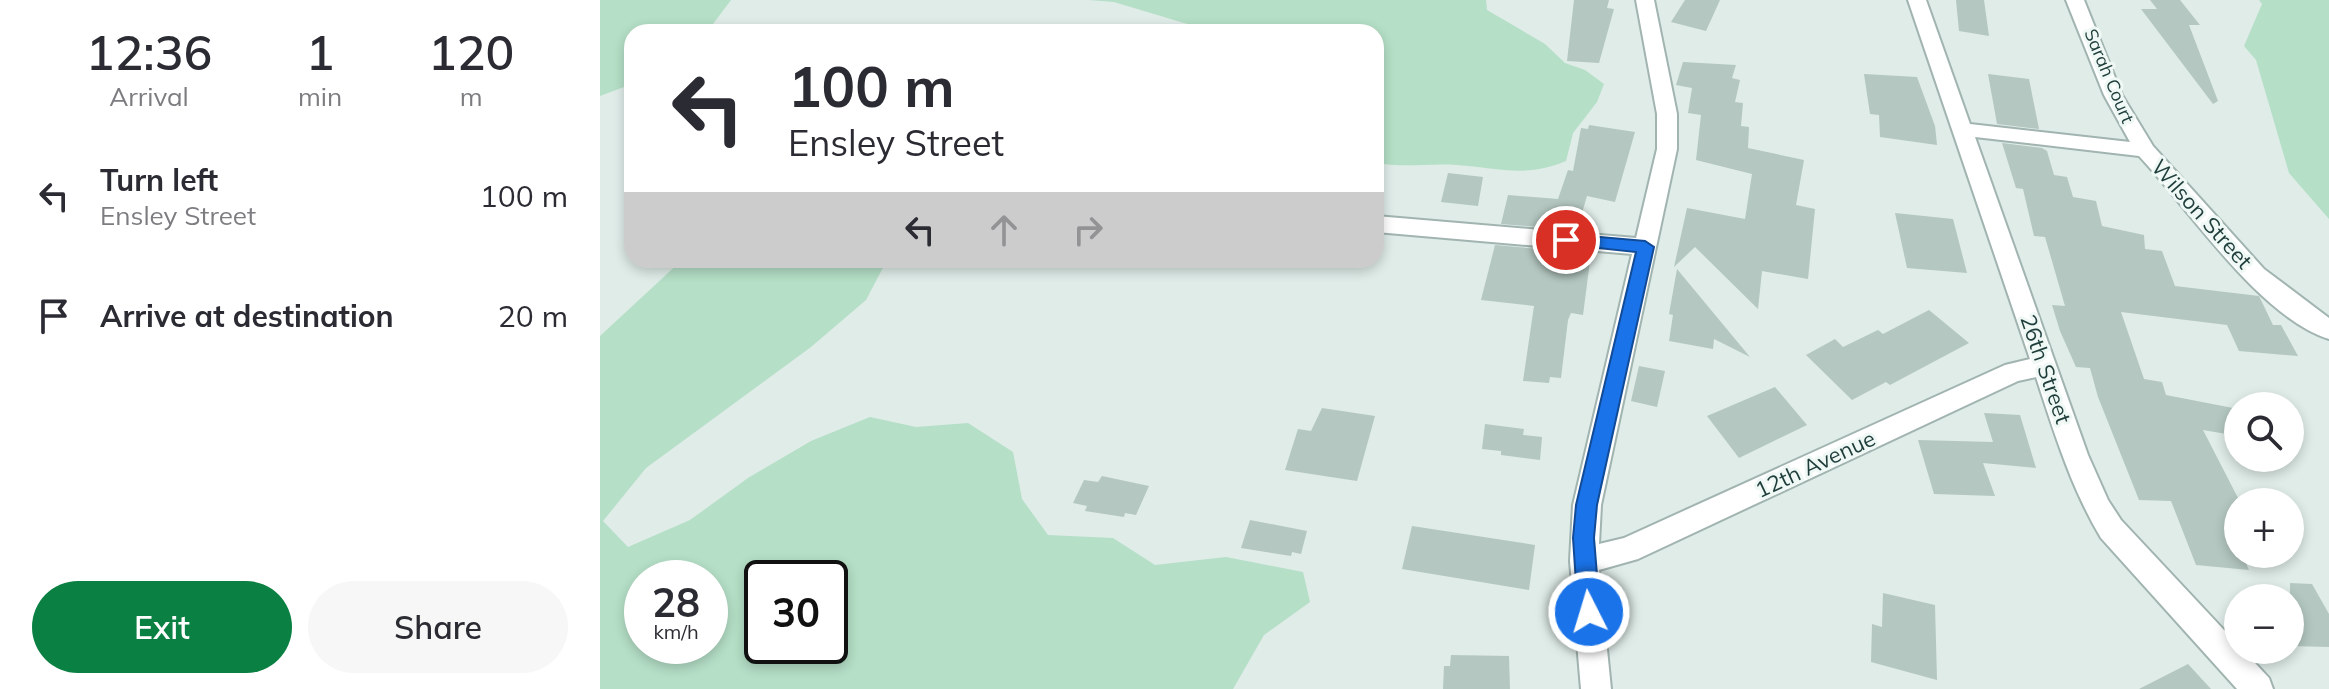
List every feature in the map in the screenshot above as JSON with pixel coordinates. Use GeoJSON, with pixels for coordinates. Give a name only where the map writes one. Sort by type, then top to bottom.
{"type":"FeatureCollection","features":[{"type":"Feature","properties":{"kind":"street"},"geometry":{"type":"LineString","coordinates":[[1596,689],[1584,561],[1589,493],[1665,160],[1668,131],[1645,0]]}},
{"type":"Feature","properties":{"kind":"street","name":"26th Street"},"geometry":{"type":"LineString","coordinates":[[1917,0],[2085,483],[2097,507],[2133,555],[2258,689]]}},
{"type":"Feature","properties":{"kind":"street","name":"Sarah Court"},"geometry":{"type":"LineString","coordinates":[[2075,0],[2113,95],[2145,150]]}},
{"type":"Feature","properties":{"kind":"street","name":"Wilson Street"},"geometry":{"type":"LineString","coordinates":[[1964,130],[2145,150],[2250,268],[2301,312],[2329,330]]}},
{"type":"Feature","properties":{"kind":"street"},"geometry":{"type":"LineString","coordinates":[[1384,225],[1645,247]]}},
{"type":"Feature","properties":{"kind":"street","name":"12th Avenue"},"geometry":{"type":"LineString","coordinates":[[1584,561],[1628,550],[2014,372],[2045,366]]}},
{"type":"Feature","properties":{"kind":"green space"},"geometry":{"type":"Polygon","coordinates":[[[600,0],[731,0],[713,24],[624,24],[624,87],[600,96],[600,0]]]}},
{"type":"Feature","properties":{"kind":"green space"},"geometry":{"type":"Polygon","coordinates":[[[1089,0],[1486,0],[1487,10],[1545,44],[1565,63],[1585,70],[1604,84],[1597,102],[1573,133],[1566,161],[1525,171],[1457,165],[1384,164],[1384,24],[1187,24],[1114,2],[1089,0]]]}},
{"type":"Feature","properties":{"kind":"green space"},"geometry":{"type":"Polygon","coordinates":[[[2259,0],[2329,0],[2329,219],[2289,173],[2256,60],[2244,46],[2262,4],[2259,0]]]}},
{"type":"Feature","properties":{"kind":"green space"},"geometry":{"type":"Polygon","coordinates":[[[673,268],[883,268],[866,300],[811,347],[646,468],[603,521],[628,547],[690,520],[748,478],[811,441],[870,417],[916,427],[968,423],[1013,452],[1022,499],[1048,535],[1113,538],[1155,565],[1226,557],[1303,572],[1310,602],[1264,635],[1233,689],[600,689],[600,336],[673,268]]]}},
{"type":"Feature","properties":{"kind":"building"},"geometry":{"type":"Polygon","coordinates":[[[1574,0],[1609,0],[1607,8],[1614,9],[1599,63],[1567,61],[1574,0]]]}},
{"type":"Feature","properties":{"kind":"building"},"geometry":{"type":"Polygon","coordinates":[[[1685,0],[1720,0],[1706,31],[1671,22],[1685,0]]]}},
{"type":"Feature","properties":{"kind":"building"},"geometry":{"type":"Polygon","coordinates":[[[1956,0],[1984,0],[1989,36],[1959,31],[1956,0]]]}},
{"type":"Feature","properties":{"kind":"building"},"geometry":{"type":"Polygon","coordinates":[[[2150,0],[2180,0],[2200,25],[2189,25],[2218,101],[2213,104],[2141,9],[2157,9],[2150,0]]]}},
{"type":"Feature","properties":{"kind":"building"},"geometry":{"type":"Polygon","coordinates":[[[1683,62],[1736,65],[1732,78],[1740,80],[1735,102],[1743,103],[1741,126],[1749,127],[1748,148],[1804,160],[1796,205],[1815,209],[1808,279],[1762,271],[1758,309],[1695,247],[1674,267],[1687,208],[1745,219],[1752,174],[1696,160],[1701,115],[1688,113],[1692,88],[1676,85],[1683,62]]]}},
{"type":"Feature","properties":{"kind":"building"},"geometry":{"type":"Polygon","coordinates":[[[1864,74],[1917,77],[1935,126],[1937,145],[1880,137],[1879,115],[1870,114],[1864,74]]]}},
{"type":"Feature","properties":{"kind":"building"},"geometry":{"type":"Polygon","coordinates":[[[1988,74],[2029,79],[2039,129],[1997,124],[1988,74]]]}},
{"type":"Feature","properties":{"kind":"building"},"geometry":{"type":"Polygon","coordinates":[[[1589,125],[1635,132],[1615,202],[1587,196],[1577,230],[1501,224],[1508,195],[1558,199],[1568,170],[1573,171],[1581,128],[1588,129],[1589,125]]]}},
{"type":"Feature","properties":{"kind":"building"},"geometry":{"type":"Polygon","coordinates":[[[2002,143],[2042,148],[2047,151],[2054,175],[2067,177],[2073,197],[2096,201],[2102,226],[2144,235],[2145,249],[2162,251],[2175,286],[2259,296],[2273,325],[2281,325],[2298,356],[2239,351],[2227,325],[2121,312],[2144,379],[2162,382],[2166,395],[2224,406],[2224,434],[2203,430],[2233,488],[2224,488],[2224,568],[2196,565],[2171,501],[2139,500],[2098,397],[2090,368],[2076,367],[2060,331],[2052,305],[2065,306],[2045,237],[2034,236],[2023,189],[2016,188],[2002,143]]]}},
{"type":"Feature","properties":{"kind":"building"},"geometry":{"type":"Polygon","coordinates":[[[1448,173],[1483,177],[1478,206],[1441,202],[1448,173]]]}},
{"type":"Feature","properties":{"kind":"building"},"geometry":{"type":"Polygon","coordinates":[[[1895,213],[1953,219],[1967,273],[1907,268],[1895,213]]]}},
{"type":"Feature","properties":{"kind":"building"},"geometry":{"type":"Polygon","coordinates":[[[1495,245],[1571,252],[1569,259],[1590,261],[1583,315],[1571,313],[1568,320],[1561,378],[1550,377],[1549,383],[1523,381],[1534,306],[1481,300],[1495,245]]]}},
{"type":"Feature","properties":{"kind":"building"},"geometry":{"type":"Polygon","coordinates":[[[1677,269],[1750,357],[1714,339],[1713,349],[1669,341],[1673,315],[1669,314],[1677,269]]]}},
{"type":"Feature","properties":{"kind":"building"},"geometry":{"type":"Polygon","coordinates":[[[1929,310],[1969,343],[1890,385],[1886,382],[1852,400],[1806,355],[1835,339],[1843,347],[1878,330],[1883,334],[1929,310]]]}},
{"type":"Feature","properties":{"kind":"building"},"geometry":{"type":"Polygon","coordinates":[[[1639,366],[1665,371],[1657,407],[1631,401],[1639,366]]]}},
{"type":"Feature","properties":{"kind":"building"},"geometry":{"type":"Polygon","coordinates":[[[1775,387],[1807,425],[1739,458],[1707,416],[1775,387]]]}},
{"type":"Feature","properties":{"kind":"building"},"geometry":{"type":"Polygon","coordinates":[[[1322,408],[1375,416],[1357,481],[1285,470],[1298,429],[1311,431],[1322,408]]]}},
{"type":"Feature","properties":{"kind":"building"},"geometry":{"type":"Polygon","coordinates":[[[1984,413],[2020,415],[2036,468],[1983,463],[1995,496],[1934,494],[1918,440],[1993,442],[1984,413]]]}},
{"type":"Feature","properties":{"kind":"building"},"geometry":{"type":"Polygon","coordinates":[[[1485,424],[1524,429],[1523,435],[1542,437],[1540,460],[1482,449],[1485,424]]]}},
{"type":"Feature","properties":{"kind":"building"},"geometry":{"type":"Polygon","coordinates":[[[1102,476],[1149,486],[1136,515],[1125,513],[1124,517],[1085,511],[1087,506],[1073,503],[1084,480],[1098,482],[1102,476]]]}},
{"type":"Feature","properties":{"kind":"building"},"geometry":{"type":"Polygon","coordinates":[[[1250,520],[1307,531],[1301,554],[1292,552],[1291,556],[1241,548],[1250,520]]]}},
{"type":"Feature","properties":{"kind":"building"},"geometry":{"type":"Polygon","coordinates":[[[1412,526],[1535,545],[1529,590],[1402,569],[1412,526]]]}},
{"type":"Feature","properties":{"kind":"building"},"geometry":{"type":"Polygon","coordinates":[[[2290,583],[2312,584],[2329,614],[2329,647],[2304,646],[2304,584],[2290,583]]]}},
{"type":"Feature","properties":{"kind":"building"},"geometry":{"type":"Polygon","coordinates":[[[1883,593],[1935,605],[1937,680],[1871,662],[1872,624],[1882,627],[1883,593]]]}},
{"type":"Feature","properties":{"kind":"building"},"geometry":{"type":"Polygon","coordinates":[[[1451,655],[1509,656],[1510,689],[1443,689],[1444,666],[1450,666],[1451,655]]]}},
{"type":"Feature","properties":{"kind":"building"},"geometry":{"type":"Polygon","coordinates":[[[2188,664],[2211,689],[2139,689],[2188,664]]]}},
{"type":"Feature","properties":{"kind":"route"},"geometry":{"type":"LineString","coordinates":[[1566,240],[1645,247],[1587,505],[1584,561],[1589,612]]}}]}
